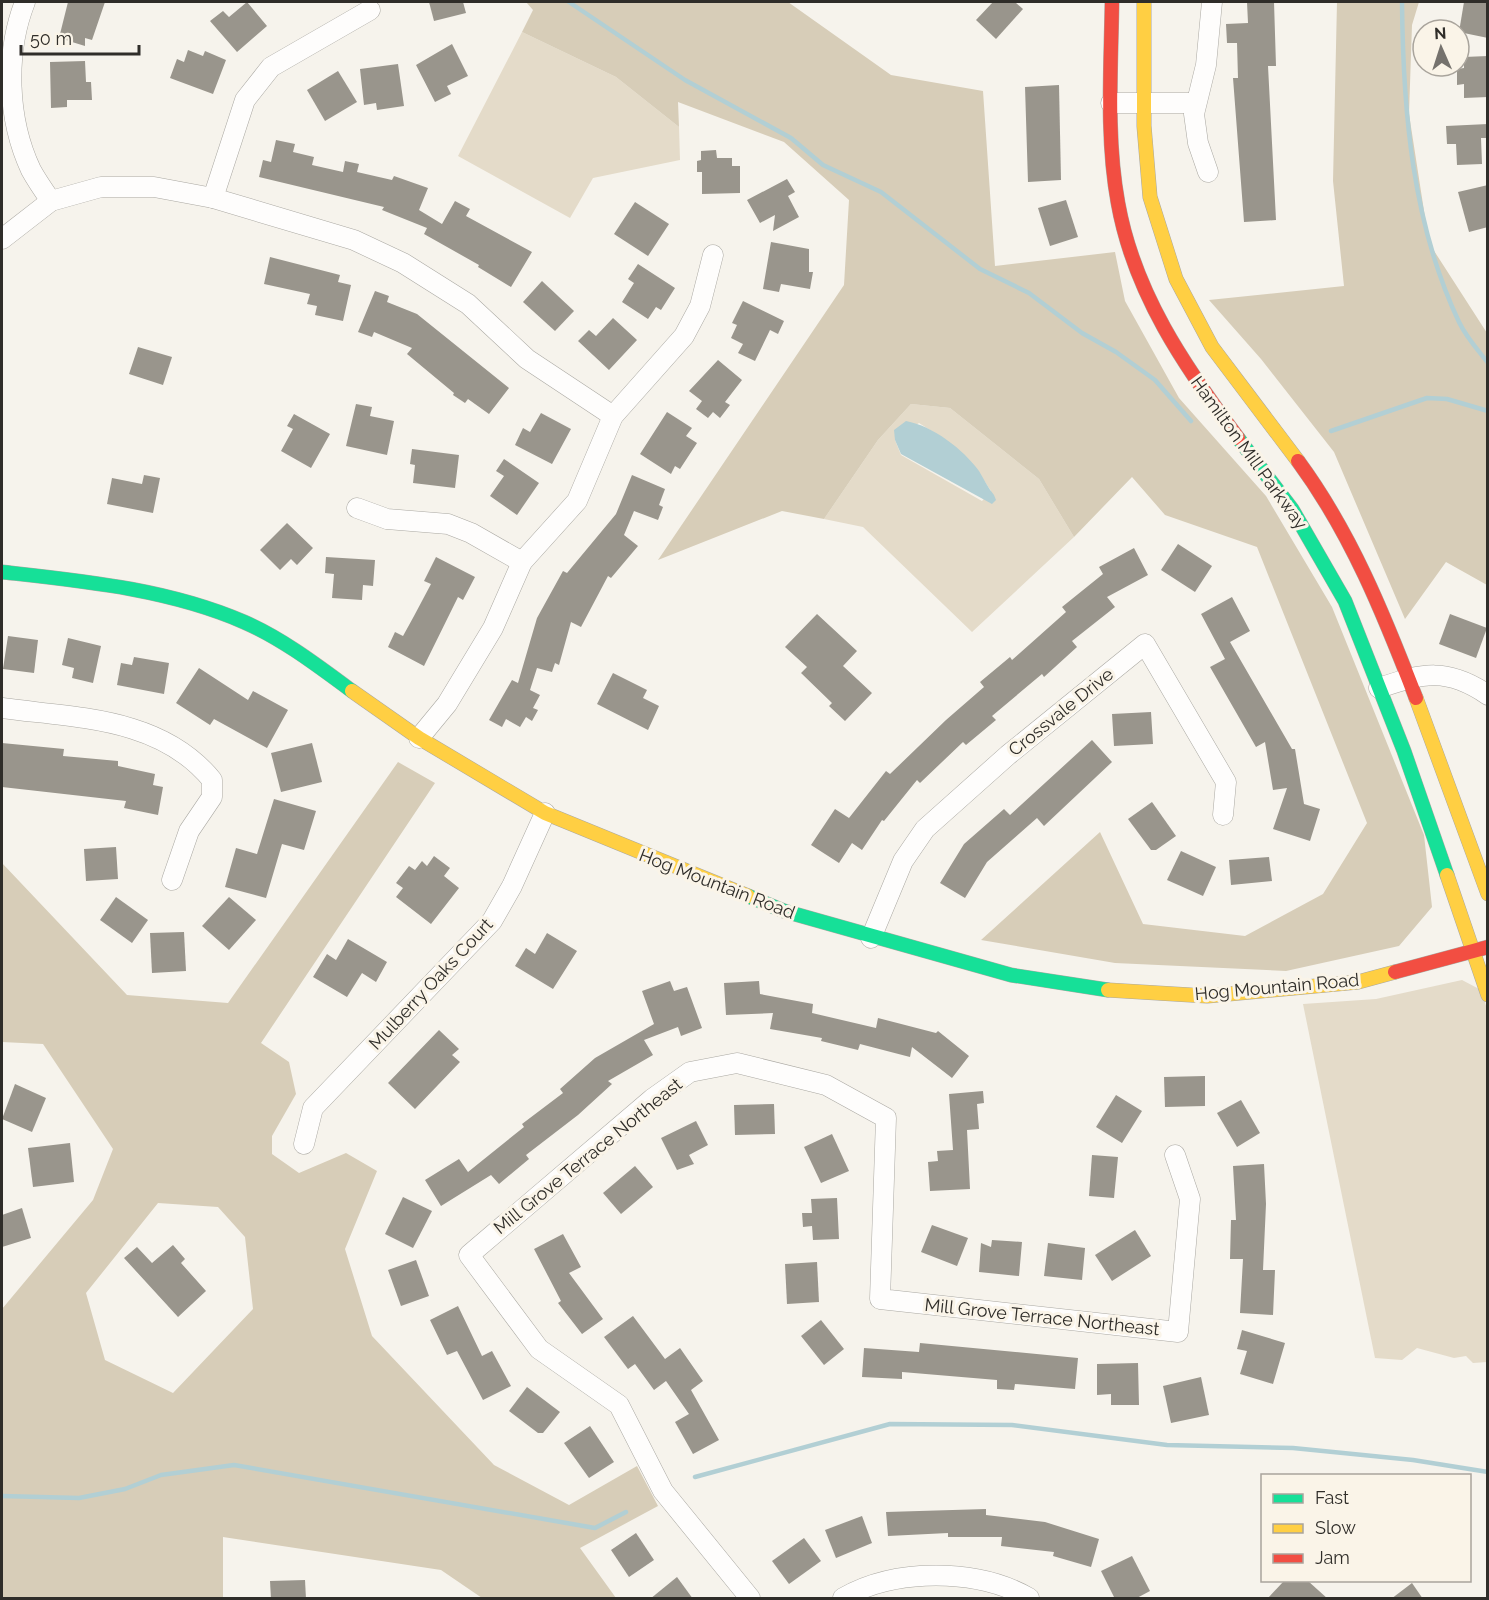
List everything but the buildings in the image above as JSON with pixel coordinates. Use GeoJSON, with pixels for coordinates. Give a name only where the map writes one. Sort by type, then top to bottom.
{"type":"FeatureCollection","features":[{"type":"Feature","properties":{"kind":"street"},"geometry":{"type":"LineString","coordinates":[[25,2],[19,16],[11,67],[15,122],[31,169],[51,201]]}},
{"type":"Feature","properties":{"kind":"street","name":"Hamilton Mill Parkway"},"geometry":{"type":"LineString","coordinates":[[1112,2],[1111,135],[1118,204],[1134,261],[1159,322],[1192,376],[1293,509],[1345,601],[1404,751],[1488,995]]}},
{"type":"Feature","properties":{"kind":"street","name":"Hamilton Mill Parkway"},"geometry":{"type":"LineString","coordinates":[[1144,2],[1144,104],[1150,197],[1176,279],[1212,347],[1320,491],[1373,588],[1409,678],[1488,894]]}},
{"type":"Feature","properties":{"kind":"street"},"geometry":{"type":"LineString","coordinates":[[1208,172],[1198,143],[1194,114],[1206,65],[1212,2]]}},
{"type":"Feature","properties":{"kind":"street"},"geometry":{"type":"LineString","coordinates":[[213,198],[245,100],[271,67],[370,10]]}},
{"type":"Feature","properties":{"kind":"street"},"geometry":{"type":"LineString","coordinates":[[1111,104],[1196,104]]}},
{"type":"Feature","properties":{"kind":"street"},"geometry":{"type":"LineString","coordinates":[[2,239],[51,201],[101,187],[154,187],[213,198],[354,240],[403,263],[468,304],[527,359],[613,416]]}},
{"type":"Feature","properties":{"kind":"street"},"geometry":{"type":"LineString","coordinates":[[419,738],[447,704],[493,628],[522,562],[577,501],[613,416],[684,336],[700,306],[712,255]]}},
{"type":"Feature","properties":{"kind":"street"},"geometry":{"type":"LineString","coordinates":[[357,508],[387,519],[448,524],[471,533],[522,562]]}},
{"type":"Feature","properties":{"kind":"street","name":"Hog Mountain Road"},"geometry":{"type":"LineString","coordinates":[[2,572],[108,584],[186,603],[244,622],[304,656],[419,738],[545,813],[784,911],[871,938],[1011,975],[1126,993],[1207,996],[1358,982],[1488,947]]}},
{"type":"Feature","properties":{"kind":"street","name":"Crossvale Drive"},"geometry":{"type":"LineString","coordinates":[[871,938],[903,861],[925,829],[1008,755],[1145,644],[1226,782],[1222,815]]}},
{"type":"Feature","properties":{"kind":"street"},"geometry":{"type":"LineString","coordinates":[[1379,688],[1409,678],[1438,674],[1473,685],[1488,695]]}},
{"type":"Feature","properties":{"kind":"street"},"geometry":{"type":"LineString","coordinates":[[2,708],[115,723],[144,730],[171,744],[202,768],[212,780],[212,797],[189,831],[172,880]]}},
{"type":"Feature","properties":{"kind":"street","name":"Mulberry Oaks Court"},"geometry":{"type":"LineString","coordinates":[[304,1144],[313,1108],[492,921],[512,886],[545,813]]}},
{"type":"Feature","properties":{"kind":"street","name":"Mill Grove Terrace Northeast"},"geometry":{"type":"LineString","coordinates":[[750,1599],[663,1491],[618,1405],[539,1349],[469,1255],[652,1099],[690,1072],[737,1063],[826,1085],[886,1118],[880,1299],[1178,1332],[1190,1199],[1175,1155]]}},
{"type":"Feature","properties":{"kind":"street"},"geometry":{"type":"LineString","coordinates":[[843,1599],[860,1589],[917,1576],[972,1578],[1018,1592],[1029,1599]]}},
{"type":"Feature","properties":{"kind":"shaded area"},"geometry":{"type":"Polygon","coordinates":[[[526,2],[788,2],[891,75],[983,91],[995,266],[1115,252],[1125,301],[1179,398],[1266,496],[1332,607],[1424,835],[1432,907],[1399,946],[1286,971],[1115,963],[981,940],[1100,832],[1143,924],[1245,936],[1323,894],[1367,823],[1257,547],[1165,515],[1132,477],[1074,537],[1039,479],[950,408],[911,404],[878,440],[824,519],[782,511],[658,560],[844,285],[849,200],[784,142],[678,102],[679,127],[616,77],[522,32],[533,10],[526,2]]]}},
{"type":"Feature","properties":{"kind":"shaded area"},"geometry":{"type":"Polygon","coordinates":[[[1337,2],[1419,2],[1414,18],[1411,18],[1409,114],[1429,243],[1487,333],[1487,585],[1446,562],[1405,619],[1334,452],[1261,359],[1209,300],[1344,286],[1333,181],[1337,2]]]}},
{"type":"Feature","properties":{"kind":"shaded area"},"geometry":{"type":"Polygon","coordinates":[[[522,32],[616,77],[679,127],[680,160],[593,178],[570,218],[458,156],[522,32]]]}},
{"type":"Feature","properties":{"kind":"shaded area"},"geometry":{"type":"Polygon","coordinates":[[[911,404],[950,408],[1039,479],[1074,537],[972,632],[863,527],[824,519],[878,440],[911,404]],[[919,423],[895,440],[901,455],[982,501],[991,491],[984,480],[960,453],[919,423]]]}},
{"type":"Feature","properties":{"kind":"shaded area"},"geometry":{"type":"Polygon","coordinates":[[[398,762],[435,783],[261,1043],[289,1062],[296,1094],[272,1136],[272,1154],[299,1173],[346,1153],[377,1171],[345,1249],[372,1336],[494,1465],[569,1505],[637,1466],[658,1506],[580,1548],[616,1598],[482,1598],[441,1570],[223,1537],[223,1598],[2,1598],[2,1309],[93,1200],[113,1149],[43,1044],[2,1042],[2,863],[127,995],[228,1003],[398,762]],[[158,1203],[86,1293],[105,1360],[173,1393],[253,1309],[245,1237],[218,1207],[158,1203]]]}},
{"type":"Feature","properties":{"kind":"shaded area"},"geometry":{"type":"Polygon","coordinates":[[[1462,980],[1481,990],[1488,1012],[1487,1362],[1473,1363],[1466,1356],[1454,1358],[1417,1348],[1402,1360],[1375,1358],[1303,1004],[1376,999],[1462,980]]]}},
{"type":"Feature","properties":{"kind":"water"},"geometry":{"type":"Polygon","coordinates":[[[906,421],[937,433],[956,447],[979,471],[996,500],[992,504],[901,454],[895,440],[894,430],[906,421]]]}},
{"type":"Feature","properties":{"kind":"waterway"},"geometry":{"type":"LineString","coordinates":[[569,2],[685,80],[791,138],[823,165],[881,192],[980,269],[1029,293],[1082,333],[1116,352],[1155,380],[1191,421]]}},
{"type":"Feature","properties":{"kind":"waterway"},"geometry":{"type":"LineString","coordinates":[[1402,2],[1408,125],[1413,165],[1430,245],[1459,322],[1488,363]]}},
{"type":"Feature","properties":{"kind":"waterway"},"geometry":{"type":"LineString","coordinates":[[1331,431],[1427,398],[1447,399],[1488,411]]}},
{"type":"Feature","properties":{"kind":"waterway"},"geometry":{"type":"LineString","coordinates":[[695,1477],[890,1424],[1012,1425],[1167,1445],[1293,1448],[1413,1460],[1488,1472]]}},
{"type":"Feature","properties":{"kind":"waterway"},"geometry":{"type":"LineString","coordinates":[[2,1496],[79,1498],[125,1489],[161,1475],[234,1465],[595,1528],[626,1512]]}},
{"type":"Feature","properties":{"kind":"traffic: fast"},"geometry":{"type":"LineString","coordinates":[[1238,438],[1292,509],[1345,601],[1404,751],[1447,875]]}},
{"type":"Feature","properties":{"kind":"traffic: fast"},"geometry":{"type":"LineString","coordinates":[[2,572],[125,588],[215,611],[273,636],[352,691]]}},
{"type":"Feature","properties":{"kind":"traffic: fast"},"geometry":{"type":"LineString","coordinates":[[748,896],[784,911],[1011,975],[1108,990]]}},
{"type":"Feature","properties":{"kind":"traffic: slow"},"geometry":{"type":"LineString","coordinates":[[1144,2],[1144,126],[1150,197],[1176,279],[1212,347],[1298,461]]}},
{"type":"Feature","properties":{"kind":"traffic: slow"},"geometry":{"type":"LineString","coordinates":[[352,691],[419,738],[545,813],[748,896]]}},
{"type":"Feature","properties":{"kind":"traffic: slow"},"geometry":{"type":"LineString","coordinates":[[1416,698],[1488,894]]}},
{"type":"Feature","properties":{"kind":"traffic: slow"},"geometry":{"type":"LineString","coordinates":[[1447,875],[1488,995]]}},
{"type":"Feature","properties":{"kind":"traffic: slow"},"geometry":{"type":"LineString","coordinates":[[1108,990],[1207,996],[1358,982],[1395,972]]}},
{"type":"Feature","properties":{"kind":"traffic: jam"},"geometry":{"type":"LineString","coordinates":[[1112,2],[1110,103],[1112,154],[1118,203],[1126,236],[1136,268],[1164,328],[1199,384],[1238,438]]}},
{"type":"Feature","properties":{"kind":"traffic: jam"},"geometry":{"type":"LineString","coordinates":[[1298,461],[1317,488],[1365,575],[1416,698]]}},
{"type":"Feature","properties":{"kind":"traffic: jam"},"geometry":{"type":"LineString","coordinates":[[1395,972],[1488,947]]}}]}
